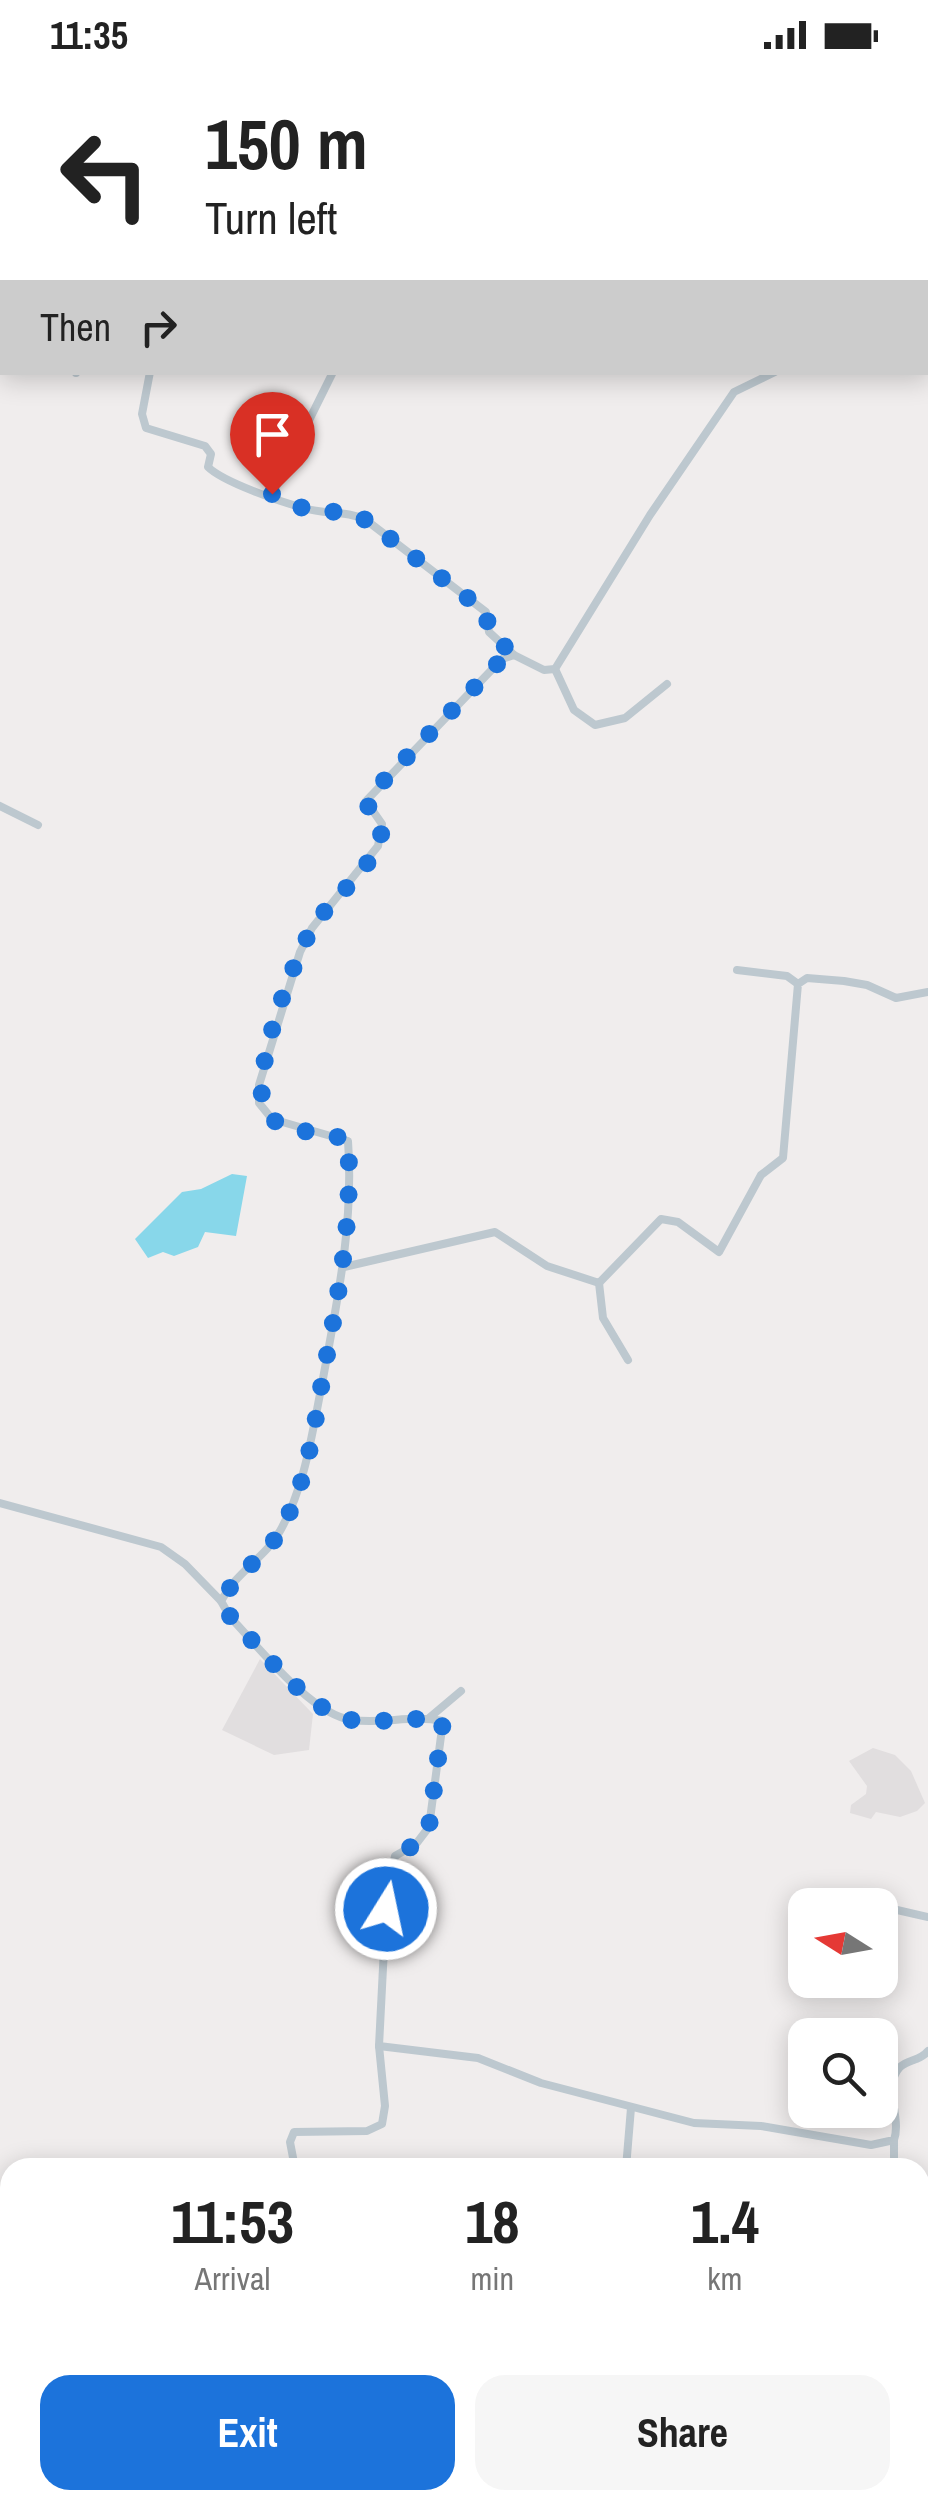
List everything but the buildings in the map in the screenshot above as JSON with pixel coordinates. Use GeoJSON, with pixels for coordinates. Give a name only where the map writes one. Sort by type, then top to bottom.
{"type":"FeatureCollection","features":[{"type":"Feature","properties":{"kind":"street"},"geometry":{"type":"LineString","coordinates":[[149,375],[142,414],[146,428],[205,446],[211,454],[208,467],[212,472],[305,509],[348,513],[366,520],[486,612],[489,632],[514,655],[544,670],[555,670]]}},
{"type":"Feature","properties":{"kind":"street"},"geometry":{"type":"LineString","coordinates":[[272,494],[332,375]]}},
{"type":"Feature","properties":{"kind":"street"},"geometry":{"type":"LineString","coordinates":[[555,670],[650,515],[734,392],[769,375]]}},
{"type":"Feature","properties":{"kind":"street"},"geometry":{"type":"LineString","coordinates":[[222,1601],[234,1577],[280,1534],[307,1462],[344,1267],[352,1198],[348,1141],[284,1126],[272,1119],[260,1103],[259,1085],[286,986],[312,928],[378,846],[382,824],[368,806],[369,796],[502,659],[514,655]]}},
{"type":"Feature","properties":{"kind":"street"},"geometry":{"type":"LineString","coordinates":[[555,670],[574,710],[595,725],[624,718],[667,684]]}},
{"type":"Feature","properties":{"kind":"street"},"geometry":{"type":"LineString","coordinates":[[0,806],[38,825]]}},
{"type":"Feature","properties":{"kind":"street"},"geometry":{"type":"LineString","coordinates":[[737,970],[787,976],[798,984]]}},
{"type":"Feature","properties":{"kind":"street"},"geometry":{"type":"LineString","coordinates":[[798,984],[807,978],[844,981],[867,985],[896,998],[928,992]]}},
{"type":"Feature","properties":{"kind":"street"},"geometry":{"type":"LineString","coordinates":[[599,1283],[661,1219],[678,1222],[719,1252],[724,1250],[761,1174],[783,1158],[798,984]]}},
{"type":"Feature","properties":{"kind":"street"},"geometry":{"type":"LineString","coordinates":[[344,1267],[495,1232],[547,1266],[572,1270],[599,1283]]}},
{"type":"Feature","properties":{"kind":"street"},"geometry":{"type":"LineString","coordinates":[[599,1283],[604,1318],[628,1360]]}},
{"type":"Feature","properties":{"kind":"street"},"geometry":{"type":"LineString","coordinates":[[0,1503],[161,1547],[185,1564],[222,1601],[230,1616],[311,1700],[345,1719],[378,1723],[415,1716],[443,1721],[429,1827],[416,1844],[395,1856],[386,1909],[379,2046],[386,2106],[382,2124],[368,2131],[294,2132],[290,2142],[293,2158]]}},
{"type":"Feature","properties":{"kind":"street"},"geometry":{"type":"LineString","coordinates":[[430,1718],[461,1691]]}},
{"type":"Feature","properties":{"kind":"street"},"geometry":{"type":"LineString","coordinates":[[898,1910],[928,1918]]}},
{"type":"Feature","properties":{"kind":"street"},"geometry":{"type":"LineString","coordinates":[[379,2046],[478,2058],[541,2083],[694,2122],[761,2126],[871,2144],[894,2140]]}},
{"type":"Feature","properties":{"kind":"street"},"geometry":{"type":"LineString","coordinates":[[894,2158],[899,2128],[892,2091],[895,2076],[901,2066],[920,2060],[928,2051]]}},
{"type":"Feature","properties":{"kind":"street"},"geometry":{"type":"LineString","coordinates":[[627,2158],[631,2108]]}},
{"type":"Feature","properties":{"kind":"shaded area"},"geometry":{"type":"Polygon","coordinates":[[[260,1659],[313,1714],[309,1750],[274,1755],[222,1730],[260,1659]]]}},
{"type":"Feature","properties":{"kind":"shaded area"},"geometry":{"type":"Polygon","coordinates":[[[873,1748],[895,1755],[911,1771],[925,1803],[917,1811],[900,1817],[876,1812],[871,1819],[850,1813],[851,1805],[866,1794],[867,1786],[849,1761],[873,1748]]]}},
{"type":"Feature","properties":{"kind":"water"},"geometry":{"type":"Polygon","coordinates":[[[232,1174],[247,1176],[236,1236],[205,1232],[198,1247],[174,1256],[163,1252],[148,1258],[135,1239],[182,1192],[201,1189],[232,1174]]]}},
{"type":"Feature","properties":{"kind":"route"},"geometry":{"type":"LineString","coordinates":[[272,494],[305,509],[348,513],[366,520],[390,543],[430,568],[486,612],[489,632],[514,655],[502,659],[366,801],[382,824],[378,846],[312,928],[300,952],[286,986],[259,1085],[260,1103],[272,1119],[284,1126],[348,1141],[352,1198],[344,1267],[307,1462],[280,1534],[234,1577],[222,1601],[230,1616],[311,1700],[345,1719],[378,1723],[415,1716],[443,1721],[429,1827],[416,1844],[395,1856],[386,1909]]}}]}
